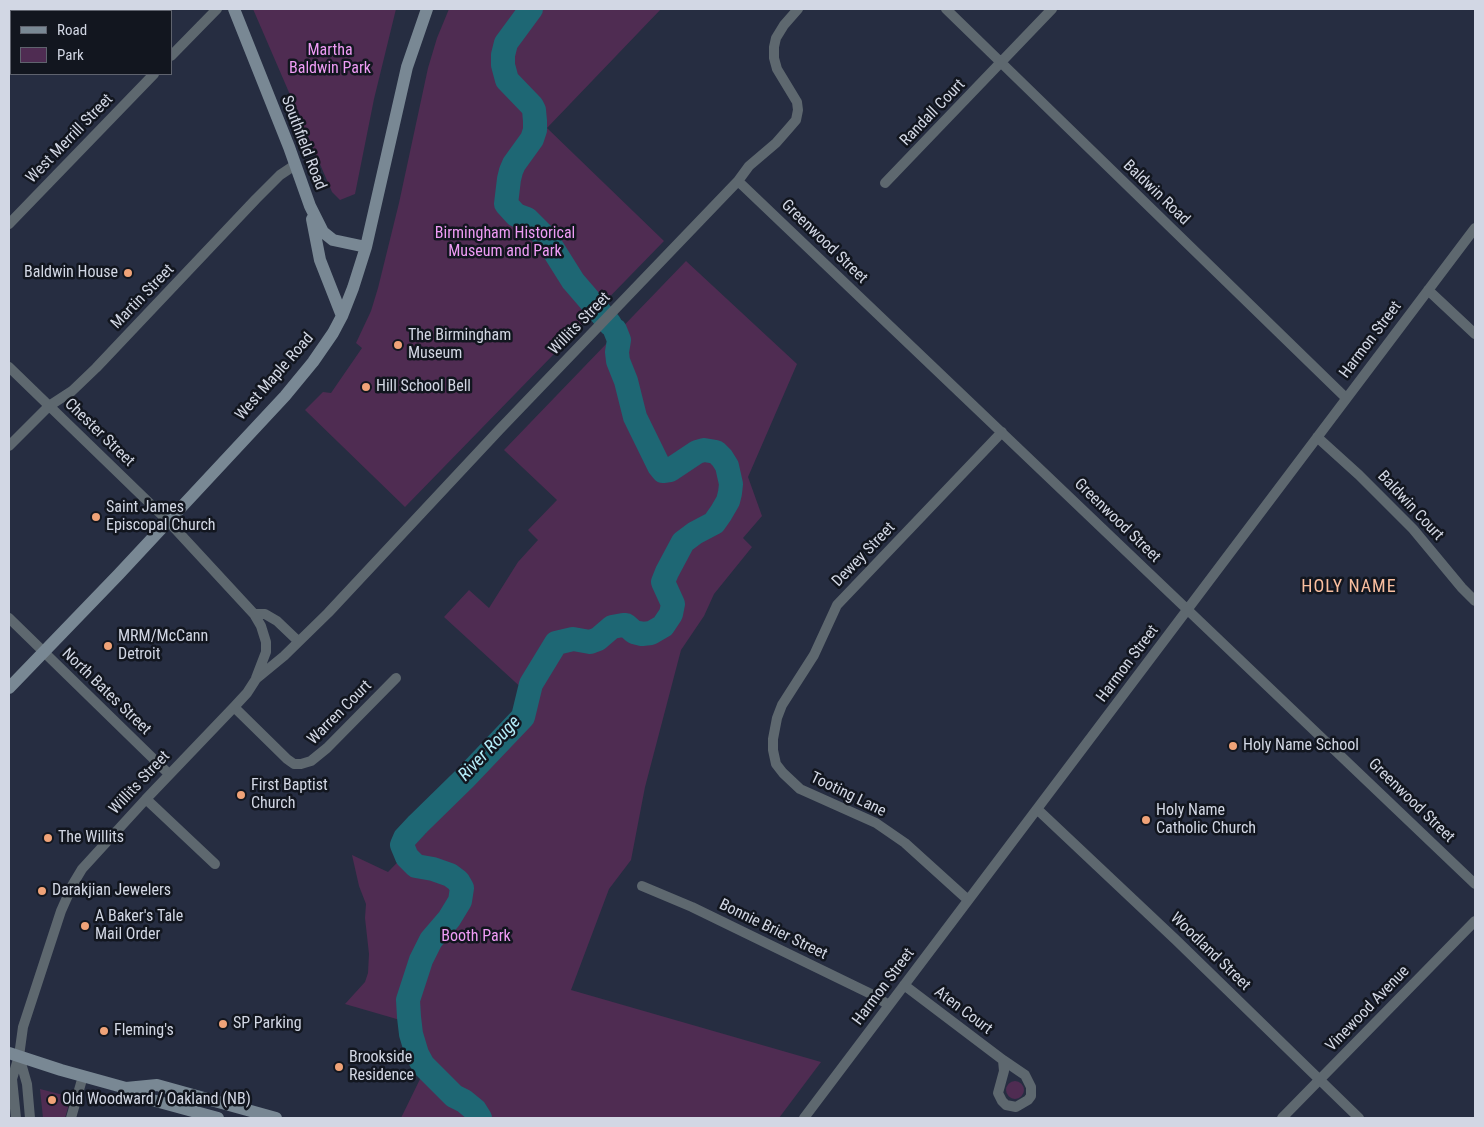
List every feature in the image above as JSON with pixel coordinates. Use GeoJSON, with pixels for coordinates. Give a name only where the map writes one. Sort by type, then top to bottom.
{"type":"FeatureCollection","features":[{"type":"Feature","properties":{"kind":"main road","name":"Southfield Road"},"geometry":{"type":"LineString","coordinates":[[234,9],[310,206],[323,232],[333,240],[366,247]]}},
{"type":"Feature","properties":{"kind":"main road","name":"West Maple Road"},"geometry":{"type":"LineString","coordinates":[[9,688],[168,521],[298,380],[326,345],[342,316],[358,275],[407,67],[427,9]]}},
{"type":"Feature","properties":{"kind":"main road","name":"Southfield Road"},"geometry":{"type":"LineString","coordinates":[[310,206],[320,260],[342,316]]}},
{"type":"Feature","properties":{"kind":"main road"},"geometry":{"type":"LineString","coordinates":[[14,1055],[126,1088],[152,1100],[218,1118]]}},
{"type":"Feature","properties":{"kind":"main road"},"geometry":{"type":"LineString","coordinates":[[126,1088],[157,1085],[276,1118]]}},
{"type":"Feature","properties":{"kind":"street"},"geometry":{"type":"LineString","coordinates":[[172,55],[217,9]]}},
{"type":"Feature","properties":{"kind":"street","name":"Willits Street"},"geometry":{"type":"LineString","coordinates":[[14,1055],[61,911],[73,884],[93,854],[247,693],[256,678],[284,656],[328,613],[591,334],[738,182],[749,166],[776,143],[796,120],[797,102],[777,69],[774,47],[776,38],[784,25],[798,9]]}},
{"type":"Feature","properties":{"kind":"street","name":"Baldwin Road"},"geometry":{"type":"LineString","coordinates":[[946,9],[1346,398]]}},
{"type":"Feature","properties":{"kind":"street","name":"Randall Court"},"geometry":{"type":"LineString","coordinates":[[885,183],[1052,9]]}},
{"type":"Feature","properties":{"kind":"street","name":"West Merrill Street"},"geometry":{"type":"LineString","coordinates":[[9,224],[153,75]]}},
{"type":"Feature","properties":{"kind":"street","name":"Martin Street"},"geometry":{"type":"LineString","coordinates":[[9,446],[49,406],[65,396],[96,368],[256,199],[280,175],[295,164]]}},
{"type":"Feature","properties":{"kind":"street","name":"Greenwood Street"},"geometry":{"type":"LineString","coordinates":[[738,182],[1475,884]]}},
{"type":"Feature","properties":{"kind":"street","name":"Harmon Street"},"geometry":{"type":"LineString","coordinates":[[804,1118],[1475,228]]}},
{"type":"Feature","properties":{"kind":"street"},"geometry":{"type":"LineString","coordinates":[[1428,290],[1475,334]]}},
{"type":"Feature","properties":{"kind":"street","name":"Chester Street"},"geometry":{"type":"LineString","coordinates":[[9,367],[168,521],[254,614]]}},
{"type":"Feature","properties":{"kind":"street","name":"Dewey Street"},"geometry":{"type":"LineString","coordinates":[[777,718],[791,689],[814,655],[832,615],[841,601],[1002,432]]}},
{"type":"Feature","properties":{"kind":"street","name":"Baldwin Court"},"geometry":{"type":"LineString","coordinates":[[1317,437],[1359,475],[1413,529],[1475,602]]}},
{"type":"Feature","properties":{"kind":"street"},"geometry":{"type":"LineString","coordinates":[[254,614],[265,614],[277,621],[298,641]]}},
{"type":"Feature","properties":{"kind":"street"},"geometry":{"type":"LineString","coordinates":[[254,614],[261,626],[266,642],[266,652],[256,678]]}},
{"type":"Feature","properties":{"kind":"street","name":"North Bates Street"},"geometry":{"type":"LineString","coordinates":[[9,618],[169,774]]}},
{"type":"Feature","properties":{"kind":"street","name":"Warren Court"},"geometry":{"type":"LineString","coordinates":[[234,707],[287,759],[294,764],[301,764],[311,761],[323,752],[396,678]]}},
{"type":"Feature","properties":{"kind":"street","name":"Tooting Lane"},"geometry":{"type":"LineString","coordinates":[[777,718],[772,750],[776,764],[783,773],[800,789],[810,795],[864,817],[891,833],[968,900]]}},
{"type":"Feature","properties":{"kind":"street"},"geometry":{"type":"LineString","coordinates":[[146,799],[216,864]]}},
{"type":"Feature","properties":{"kind":"street","name":"Woodland Street"},"geometry":{"type":"LineString","coordinates":[[1037,809],[1176,940],[1359,1118]]}},
{"type":"Feature","properties":{"kind":"street","name":"Bonnie Brier Street"},"geometry":{"type":"LineString","coordinates":[[642,886],[692,907],[871,994],[889,1005]]}},
{"type":"Feature","properties":{"kind":"street","name":"Vinewood Avenue"},"geometry":{"type":"LineString","coordinates":[[1282,1118],[1475,921]]}},
{"type":"Feature","properties":{"kind":"street","name":"Aten Court"},"geometry":{"type":"LineString","coordinates":[[904,985],[1025,1075],[1031,1087],[1031,1096],[1016,1107],[1006,1105],[998,1093],[1004,1071],[1003,1060]]}},
{"type":"Feature","properties":{"kind":"street"},"geometry":{"type":"LineString","coordinates":[[14,1055],[12,1079],[16,1118]]}},
{"type":"Feature","properties":{"kind":"street"},"geometry":{"type":"LineString","coordinates":[[14,1055],[27,1084],[30,1118]]}},
{"type":"Feature","properties":{"kind":"street"},"geometry":{"type":"LineString","coordinates":[[71,1118],[83,1076]]}},
{"type":"Feature","properties":{"kind":"green space","name":"Martha Baldwin Park"},"geometry":{"type":"Polygon","coordinates":[[[253,9],[396,9],[374,99],[355,194],[340,200],[332,192],[253,9]]]}},
{"type":"Feature","properties":{"kind":"green space","name":"Birmingham Historical Museum and Park"},"geometry":{"type":"Polygon","coordinates":[[[449,9],[661,9],[547,128],[664,241],[405,507],[305,410],[323,392],[331,393],[362,348],[356,343],[371,311],[378,288],[399,203],[428,68],[437,38],[449,9]]]}},
{"type":"Feature","properties":{"kind":"green space","name":"Booth Park"},"geometry":{"type":"Polygon","coordinates":[[[686,261],[797,364],[748,477],[762,516],[743,538],[752,547],[714,594],[704,616],[681,650],[645,787],[631,860],[609,889],[571,990],[821,1062],[779,1118],[401,1118],[423,1073],[415,1063],[407,1022],[345,1004],[365,982],[368,973],[369,954],[365,918],[366,904],[359,886],[352,855],[388,872],[426,833],[424,808],[496,758],[526,692],[444,617],[469,590],[489,608],[518,562],[538,540],[528,530],[557,500],[504,450],[686,261]]]}},
{"type":"Feature","properties":{"kind":"green space"},"geometry":{"type":"Polygon","coordinates":[[[1015,1081],[1021,1084],[1024,1090],[1021,1096],[1015,1099],[1009,1096],[1006,1090],[1009,1084],[1015,1081]]]}},
{"type":"Feature","properties":{"kind":"green space"},"geometry":{"type":"Polygon","coordinates":[[[40,1089],[71,1097],[65,1118],[43,1118],[40,1089]]]}},
{"type":"Feature","properties":{"kind":"waterway","name":"River Rouge"},"geometry":{"type":"LineString","coordinates":[[531,9],[506,43],[503,55],[503,65],[507,80],[532,106],[535,121],[532,139],[511,171],[506,204],[516,215],[527,219],[546,238],[573,281],[610,324]]}},
{"type":"Feature","properties":{"kind":"waterway","name":"River Rouge"},"geometry":{"type":"LineString","coordinates":[[480,1118],[475,1110],[454,1096],[423,1065],[417,1054],[411,1034],[409,1017],[408,1000],[421,960],[431,940],[449,919],[460,901],[462,888],[458,881],[450,875],[416,866],[407,857],[402,845],[405,838],[418,824],[523,717],[531,684],[556,643],[573,639],[590,642],[598,639],[612,627],[623,625],[626,625],[634,632],[642,634],[651,633],[663,626],[671,614],[673,604],[663,582],[667,572],[683,542],[714,523],[728,501],[730,493],[731,484],[727,466],[716,452],[704,450],[697,452],[670,470],[663,471],[659,466],[635,417],[626,381],[618,361],[619,340],[615,330]]}},
{"type":"Feature","properties":{"kind":"place","name":"Baldwin House"},"geometry":{"type":"Point","coordinates":[128,273]}},
{"type":"Feature","properties":{"kind":"place","name":"The Birmingham Museum"},"geometry":{"type":"Point","coordinates":[398,345]}},
{"type":"Feature","properties":{"kind":"place","name":"Hill School Bell"},"geometry":{"type":"Point","coordinates":[366,387]}},
{"type":"Feature","properties":{"kind":"place","name":"Saint James Episcopal Church"},"geometry":{"type":"Point","coordinates":[96,517]}},
{"type":"Feature","properties":{"kind":"place","name":"MRM/McCann Detroit"},"geometry":{"type":"Point","coordinates":[108,646]}},
{"type":"Feature","properties":{"kind":"place","name":"Holy Name School"},"geometry":{"type":"Point","coordinates":[1233,746]}},
{"type":"Feature","properties":{"kind":"place","name":"First Baptist Church"},"geometry":{"type":"Point","coordinates":[241,795]}},
{"type":"Feature","properties":{"kind":"place","name":"Holy Name Catholic Church"},"geometry":{"type":"Point","coordinates":[1146,820]}},
{"type":"Feature","properties":{"kind":"place","name":"The Willits"},"geometry":{"type":"Point","coordinates":[48,838]}},
{"type":"Feature","properties":{"kind":"place","name":"Darakjian Jewelers"},"geometry":{"type":"Point","coordinates":[42,891]}},
{"type":"Feature","properties":{"kind":"place","name":"A Baker's Tale Mail Order"},"geometry":{"type":"Point","coordinates":[85,926]}},
{"type":"Feature","properties":{"kind":"place","name":"SP Parking"},"geometry":{"type":"Point","coordinates":[223,1024]}},
{"type":"Feature","properties":{"kind":"place","name":"Fleming's"},"geometry":{"type":"Point","coordinates":[104,1031]}},
{"type":"Feature","properties":{"kind":"place","name":"Brookside Residence"},"geometry":{"type":"Point","coordinates":[339,1067]}},
{"type":"Feature","properties":{"kind":"place","name":"Old Woodward / Oakland (NB)"},"geometry":{"type":"Point","coordinates":[52,1100]}},
{"type":"Feature","properties":{"kind":"district","name":"HOLY NAME"},"geometry":{"type":"Point","coordinates":[1349,587]}}]}
